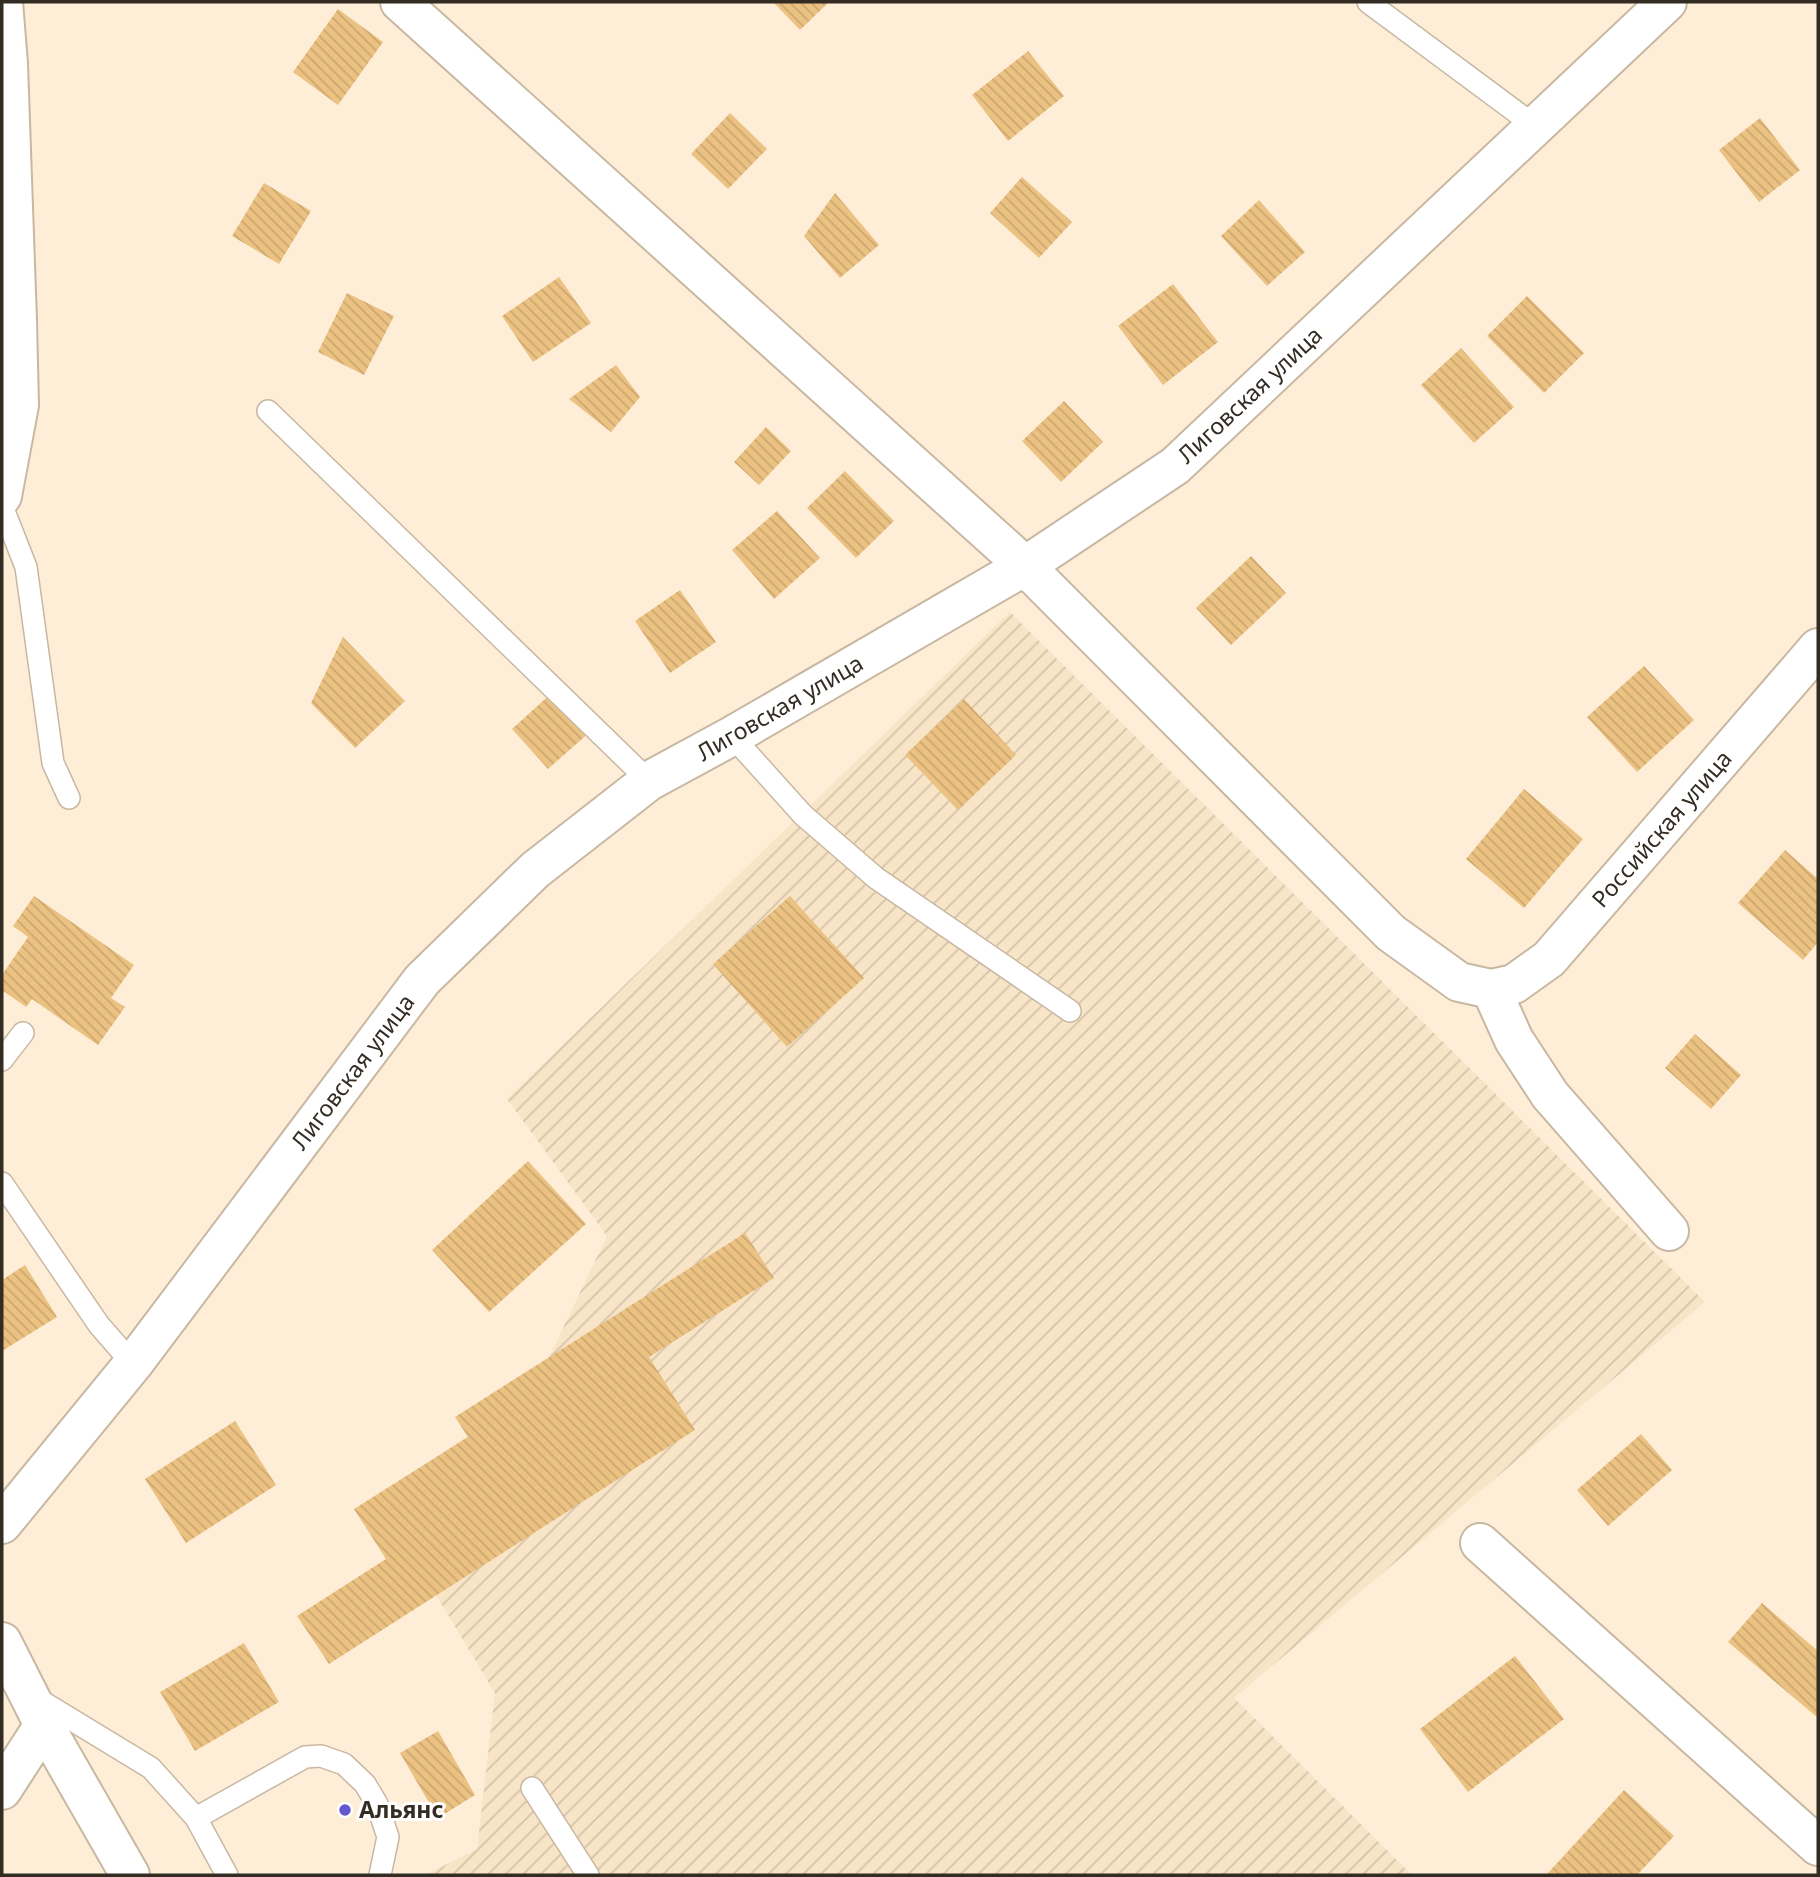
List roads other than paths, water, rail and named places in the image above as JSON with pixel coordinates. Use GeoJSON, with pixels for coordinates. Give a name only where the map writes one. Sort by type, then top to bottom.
{"type":"FeatureCollection","features":[{"type":"Feature","properties":{"kind":"street"},"geometry":{"type":"LineString","coordinates":[[2,496],[19,405],[8,64],[3,2]]}},
{"type":"Feature","properties":{"kind":"street"},"geometry":{"type":"LineString","coordinates":[[400,2],[1025,566],[1391,933],[1459,982],[1491,989],[1514,1040],[1550,1095],[1669,1231]]}},
{"type":"Feature","properties":{"kind":"street","name":"Лиговская улица"},"geometry":{"type":"LineString","coordinates":[[2,1524],[134,1364],[422,980],[535,870],[649,781],[733,736],[1025,566],[1175,467],[1667,2]]}},
{"type":"Feature","properties":{"kind":"street","name":"Российская улица"},"geometry":{"type":"LineString","coordinates":[[1491,989],[1514,984],[1549,959],[1818,648]]}},
{"type":"Feature","properties":{"kind":"street"},"geometry":{"type":"LineString","coordinates":[[1480,1543],[1818,1846]]}},
{"type":"Feature","properties":{"kind":"street"},"geometry":{"type":"LineString","coordinates":[[2,1642],[36,1709],[130,1875]]}},
{"type":"Feature","properties":{"kind":"street"},"geometry":{"type":"LineString","coordinates":[[2,1790],[36,1709]]}},
{"type":"Feature","properties":{"kind":"lane"},"geometry":{"type":"LineString","coordinates":[[1368,2],[1535,126]]}},
{"type":"Feature","properties":{"kind":"lane"},"geometry":{"type":"LineString","coordinates":[[268,411],[649,781]]}},
{"type":"Feature","properties":{"kind":"lane"},"geometry":{"type":"LineString","coordinates":[[2,506],[26,567],[53,763],[69,798]]}},
{"type":"Feature","properties":{"kind":"lane"},"geometry":{"type":"LineString","coordinates":[[733,736],[803,815],[876,878],[1070,1011]]}},
{"type":"Feature","properties":{"kind":"lane"},"geometry":{"type":"LineString","coordinates":[[2,1060],[23,1033]]}},
{"type":"Feature","properties":{"kind":"lane"},"geometry":{"type":"LineString","coordinates":[[2,1183],[99,1325],[134,1364]]}},
{"type":"Feature","properties":{"kind":"lane"},"geometry":{"type":"LineString","coordinates":[[36,1709],[151,1768],[196,1818],[227,1875]]}},
{"type":"Feature","properties":{"kind":"lane"},"geometry":{"type":"LineString","coordinates":[[196,1818],[305,1757],[321,1756],[344,1764],[366,1784],[377,1804],[388,1837],[380,1875]]}},
{"type":"Feature","properties":{"kind":"lane"},"geometry":{"type":"LineString","coordinates":[[532,1788],[588,1875]]}},
{"type":"Feature","properties":{"kind":"place","name":"Альянс"},"geometry":{"type":"Point","coordinates":[345,1810]}}]}
